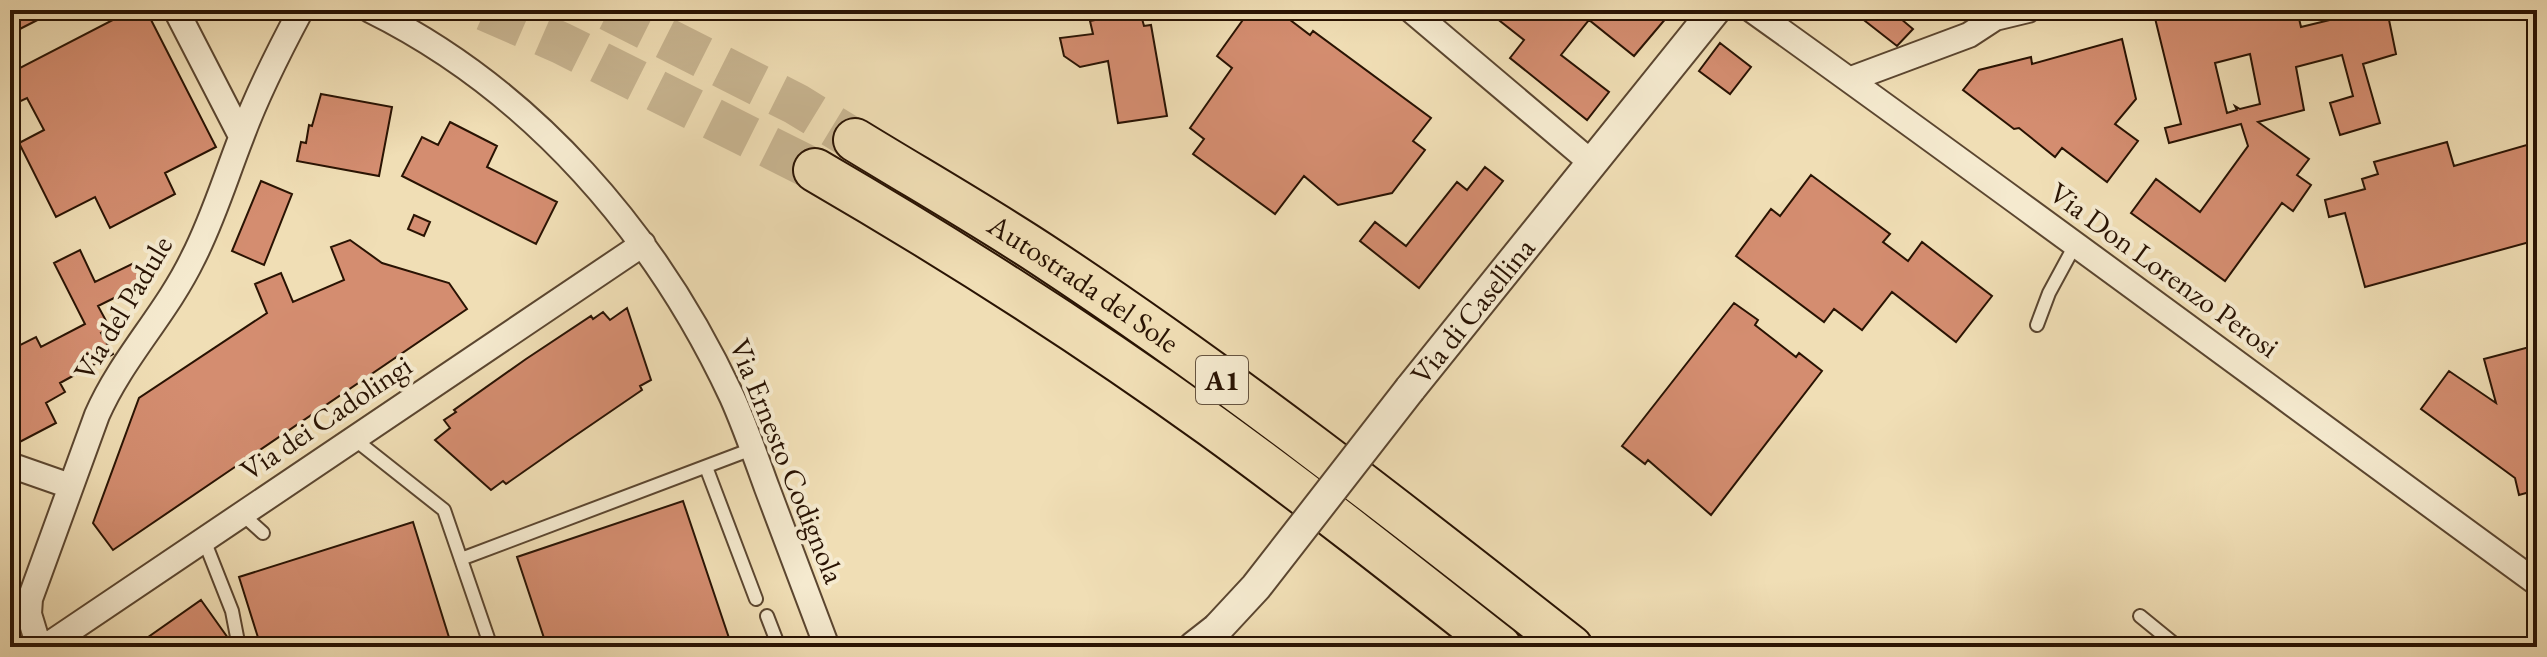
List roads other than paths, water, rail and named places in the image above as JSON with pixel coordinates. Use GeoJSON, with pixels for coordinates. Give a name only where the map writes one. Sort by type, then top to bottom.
{"type":"FeatureCollection","features":[{"type":"Feature","properties":{"kind":"highway","name":"Autostrada del Sole"},"geometry":{"type":"LineString","coordinates":[[855,140],[1039,253],[1156,332],[1330,458],[1571,647]]}},
{"type":"Feature","properties":{"kind":"highway","name":"Autostrada del Sole"},"geometry":{"type":"LineString","coordinates":[[815,170],[909,224],[1121,362],[1300,492],[1500,647]]}},
{"type":"Feature","properties":{"kind":"street"},"geometry":{"type":"LineString","coordinates":[[176,10],[241,136]]}},
{"type":"Feature","properties":{"kind":"street","name":"Via del Padule"},"geometry":{"type":"LineString","coordinates":[[39,647],[29,614],[30,599],[110,385],[192,262],[219,203],[241,136],[301,10]]}},
{"type":"Feature","properties":{"kind":"street","name":"Via Ernesto Codignola"},"geometry":{"type":"LineString","coordinates":[[370,10],[443,50],[503,95],[598,190],[643,244],[709,350],[733,400],[827,647]]}},
{"type":"Feature","properties":{"kind":"street"},"geometry":{"type":"LineString","coordinates":[[1411,10],[1593,164]]}},
{"type":"Feature","properties":{"kind":"street","name":"Via di Casellina"},"geometry":{"type":"LineString","coordinates":[[1207,641],[1256,587],[1410,389],[1715,10]]}},
{"type":"Feature","properties":{"kind":"street","name":"Via Don Lorenzo Perosi"},"geometry":{"type":"LineString","coordinates":[[1752,10],[1851,79],[2537,583]]}},
{"type":"Feature","properties":{"kind":"street"},"geometry":{"type":"LineString","coordinates":[[1851,79],[1969,35],[1995,18],[2028,10]]}},
{"type":"Feature","properties":{"kind":"street","name":"Via dei Cadolingi"},"geometry":{"type":"LineString","coordinates":[[45,647],[643,244]]}},
{"type":"Feature","properties":{"kind":"street"},"geometry":{"type":"LineString","coordinates":[[10,465],[70,486]]}},
{"type":"Feature","properties":{"kind":"lane"},"geometry":{"type":"LineString","coordinates":[[2037,325],[2049,293],[2075,245]]}},
{"type":"Feature","properties":{"kind":"lane"},"geometry":{"type":"LineString","coordinates":[[353,438],[444,510],[491,647]]}},
{"type":"Feature","properties":{"kind":"lane"},"geometry":{"type":"LineString","coordinates":[[461,559],[752,449]]}},
{"type":"Feature","properties":{"kind":"lane"},"geometry":{"type":"LineString","coordinates":[[706,467],[756,599]]}},
{"type":"Feature","properties":{"kind":"lane"},"geometry":{"type":"LineString","coordinates":[[242,514],[263,533]]}},
{"type":"Feature","properties":{"kind":"lane"},"geometry":{"type":"LineString","coordinates":[[204,540],[232,611],[239,647]]}},
{"type":"Feature","properties":{"kind":"lane"},"geometry":{"type":"LineString","coordinates":[[767,616],[779,647]]}},
{"type":"Feature","properties":{"kind":"lane"},"geometry":{"type":"LineString","coordinates":[[2140,616],[2178,647]]}},
{"type":"Feature","properties":{"kind":"tunnel"},"geometry":{"type":"LineString","coordinates":[[485,10],[561,43],[815,170]]}},
{"type":"Feature","properties":{"kind":"tunnel"},"geometry":{"type":"LineString","coordinates":[[609,10],[796,104],[855,140]]}}]}
